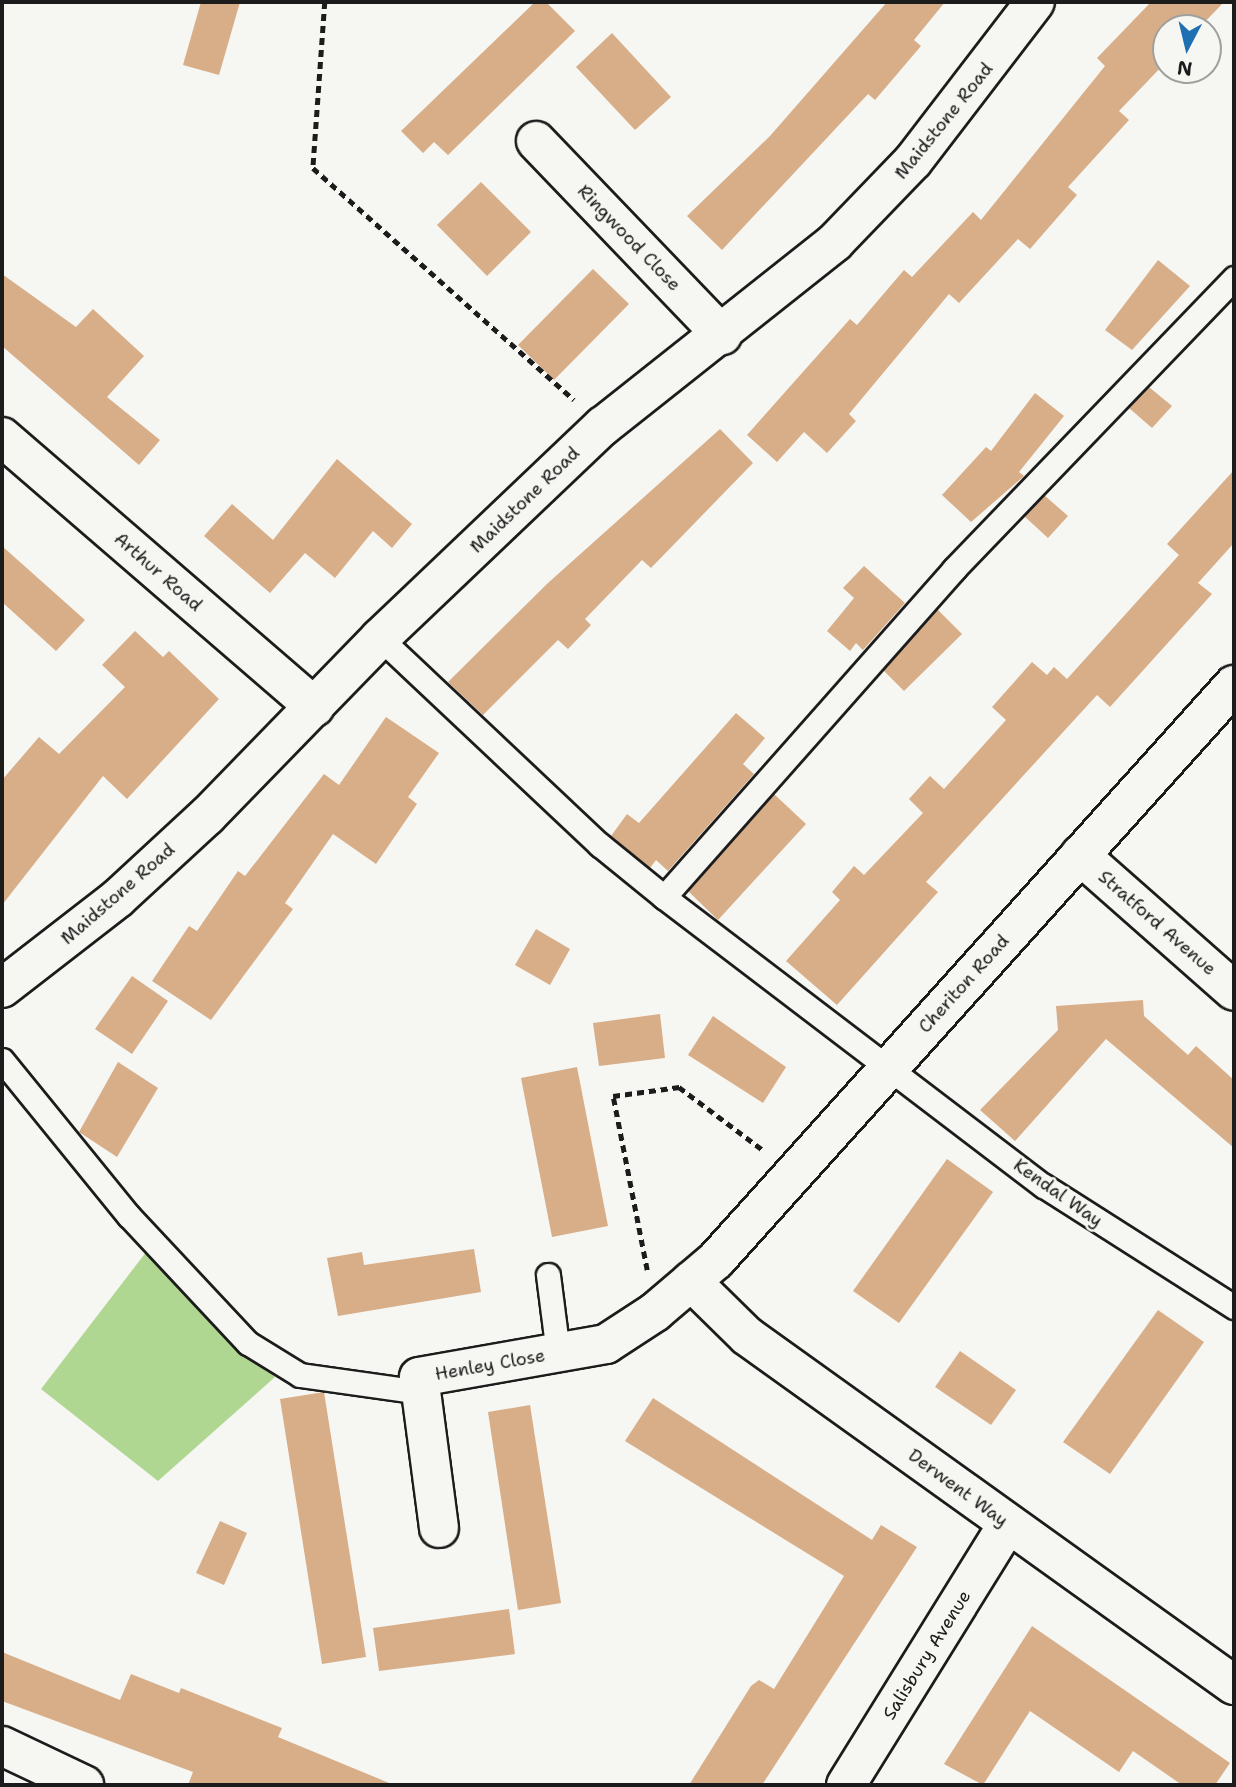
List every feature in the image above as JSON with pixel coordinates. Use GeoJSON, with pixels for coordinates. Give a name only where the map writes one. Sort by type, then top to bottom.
{"type":"FeatureCollection","features":[{"type":"Feature","properties":{"kind":"street","name":"Maidstone Road"},"geometry":{"type":"LineString","coordinates":[[2,988],[118,898],[315,707],[380,638],[603,426],[816,259],[890,187],[1035,2]]}},
{"type":"Feature","properties":{"kind":"street","name":"Ringwood Close"},"geometry":{"type":"LineString","coordinates":[[536,141],[722,335]]}},
{"type":"Feature","properties":{"kind":"street","name":"Arthur Road"},"geometry":{"type":"LineString","coordinates":[[2,438],[315,707]]}},
{"type":"Feature","properties":{"kind":"street","name":"Cheriton Road"},"geometry":{"type":"LineString","coordinates":[[691,1281],[794,1174],[1234,685]]}},
{"type":"Feature","properties":{"kind":"street","name":"Stratford Avenue"},"geometry":{"type":"LineString","coordinates":[[1080,855],[1234,991]]}},
{"type":"Feature","properties":{"kind":"street","name":"Henley Close"},"geometry":{"type":"LineString","coordinates":[[439,1528],[419,1377],[558,1353],[622,1338],[691,1281]]}},
{"type":"Feature","properties":{"kind":"street","name":"Derwent Way"},"geometry":{"type":"LineString","coordinates":[[691,1281],[747,1336],[1234,1685]]}},
{"type":"Feature","properties":{"kind":"street","name":"Salisbury Avenue"},"geometry":{"type":"LineString","coordinates":[[846,1785],[1008,1524]]}},
{"type":"Feature","properties":{"kind":"street"},"geometry":{"type":"LineString","coordinates":[[2,1746],[31,1773],[84,1785]]}},
{"type":"Feature","properties":{"kind":"lane"},"geometry":{"type":"LineString","coordinates":[[664,897],[954,569],[1234,278]]}},
{"type":"Feature","properties":{"kind":"lane","name":"Kendal Way"},"geometry":{"type":"LineString","coordinates":[[380,638],[600,845],[664,897],[891,1066],[1044,1186],[1234,1307]]}},
{"type":"Feature","properties":{"kind":"lane"},"geometry":{"type":"LineString","coordinates":[[2,1060],[129,1216],[248,1343],[300,1375],[421,1392]]}},
{"type":"Feature","properties":{"kind":"lane"},"geometry":{"type":"LineString","coordinates":[[548,1275],[558,1353]]}},
{"type":"Feature","properties":{"kind":"path"},"geometry":{"type":"LineString","coordinates":[[325,2],[313,168],[603,426]]}},
{"type":"Feature","properties":{"kind":"path"},"geometry":{"type":"LineString","coordinates":[[655,1312],[613,1096],[679,1087],[794,1174]]}},
{"type":"Feature","properties":{"kind":"green space"},"geometry":{"type":"Polygon","coordinates":[[[150,1247],[275,1377],[158,1481],[41,1389],[150,1247]]]}},
{"type":"Feature","properties":{"kind":"building"},"geometry":{"type":"Polygon","coordinates":[[[201,2],[240,2],[219,75],[183,65],[201,2]]]}},
{"type":"Feature","properties":{"kind":"building"},"geometry":{"type":"Polygon","coordinates":[[[535,2],[546,2],[575,31],[448,155],[434,142],[423,153],[401,131],[535,2]]]}},
{"type":"Feature","properties":{"kind":"building"},"geometry":{"type":"Polygon","coordinates":[[[887,2],[945,2],[914,40],[921,46],[875,100],[868,94],[722,250],[687,216],[770,136],[887,2]]]}},
{"type":"Feature","properties":{"kind":"building"},"geometry":{"type":"Polygon","coordinates":[[[1151,2],[1224,2],[1212,14],[1152,14],[1152,77],[1119,111],[1129,120],[1068,187],[1077,195],[1030,249],[1018,239],[959,303],[949,294],[849,414],[856,421],[827,453],[804,432],[777,462],[747,435],[850,319],[857,325],[904,270],[912,277],[973,212],[981,220],[1105,66],[1097,58],[1151,2]]]}},
{"type":"Feature","properties":{"kind":"building"},"geometry":{"type":"Polygon","coordinates":[[[612,33],[671,97],[635,130],[576,67],[612,33]]]}},
{"type":"Feature","properties":{"kind":"building"},"geometry":{"type":"Polygon","coordinates":[[[481,182],[531,232],[487,276],[437,225],[481,182]]]}},
{"type":"Feature","properties":{"kind":"building"},"geometry":{"type":"Polygon","coordinates":[[[1158,260],[1190,286],[1132,350],[1105,330],[1158,260]]]}},
{"type":"Feature","properties":{"kind":"building"},"geometry":{"type":"Polygon","coordinates":[[[593,269],[629,304],[554,380],[518,345],[593,269]]]}},
{"type":"Feature","properties":{"kind":"building"},"geometry":{"type":"Polygon","coordinates":[[[2,274],[76,327],[93,309],[144,356],[107,397],[160,440],[139,465],[2,346],[2,274]]]}},
{"type":"Feature","properties":{"kind":"building"},"geometry":{"type":"Polygon","coordinates":[[[1149,387],[1172,406],[1152,428],[1129,408],[1149,387]]]}},
{"type":"Feature","properties":{"kind":"building"},"geometry":{"type":"Polygon","coordinates":[[[1035,393],[1064,416],[1019,472],[1024,476],[971,522],[942,495],[986,447],[991,451],[1035,393]]]}},
{"type":"Feature","properties":{"kind":"building"},"geometry":{"type":"Polygon","coordinates":[[[720,429],[753,463],[651,568],[642,560],[585,619],[591,625],[568,649],[558,640],[483,715],[448,682],[548,583],[720,429]]]}},
{"type":"Feature","properties":{"kind":"building"},"geometry":{"type":"Polygon","coordinates":[[[337,459],[412,524],[392,548],[373,531],[335,578],[305,553],[270,593],[204,536],[232,504],[273,540],[337,459]]]}},
{"type":"Feature","properties":{"kind":"building"},"geometry":{"type":"Polygon","coordinates":[[[1234,470],[1234,543],[1198,583],[1212,594],[1110,707],[1097,695],[926,882],[938,892],[837,1005],[786,961],[840,900],[832,892],[854,866],[864,875],[923,813],[909,799],[930,776],[944,789],[1006,720],[992,707],[1032,662],[1047,675],[1054,667],[1067,679],[1179,555],[1167,544],[1234,470]]]}},
{"type":"Feature","properties":{"kind":"building"},"geometry":{"type":"Polygon","coordinates":[[[1044,495],[1068,516],[1048,538],[1024,516],[1044,495]]]}},
{"type":"Feature","properties":{"kind":"building"},"geometry":{"type":"Polygon","coordinates":[[[2,546],[85,620],[56,651],[2,602],[2,546]]]}},
{"type":"Feature","properties":{"kind":"building"},"geometry":{"type":"Polygon","coordinates":[[[864,566],[905,603],[863,650],[856,643],[850,651],[827,631],[854,598],[843,588],[864,566]]]}},
{"type":"Feature","properties":{"kind":"building"},"geometry":{"type":"Polygon","coordinates":[[[937,609],[962,634],[904,691],[883,670],[937,609]]]}},
{"type":"Feature","properties":{"kind":"building"},"geometry":{"type":"Polygon","coordinates":[[[135,631],[163,657],[169,651],[219,699],[127,799],[103,776],[2,905],[2,780],[39,737],[59,754],[125,687],[102,665],[135,631]]]}},
{"type":"Feature","properties":{"kind":"building"},"geometry":{"type":"Polygon","coordinates":[[[736,713],[765,738],[743,764],[754,774],[668,871],[656,860],[650,868],[611,836],[627,814],[639,823],[736,713]]]}},
{"type":"Feature","properties":{"kind":"building"},"geometry":{"type":"Polygon","coordinates":[[[386,717],[439,753],[408,797],[417,804],[376,864],[333,834],[285,903],[293,909],[211,1020],[152,981],[189,926],[197,931],[238,871],[245,876],[324,774],[339,785],[386,717]]]}},
{"type":"Feature","properties":{"kind":"building"},"geometry":{"type":"Polygon","coordinates":[[[774,794],[806,824],[718,920],[688,891],[774,794]]]}},
{"type":"Feature","properties":{"kind":"building"},"geometry":{"type":"Polygon","coordinates":[[[536,929],[570,949],[550,985],[515,965],[536,929]]]}},
{"type":"Feature","properties":{"kind":"building"},"geometry":{"type":"Polygon","coordinates":[[[132,976],[168,1001],[132,1054],[95,1029],[132,976]]]}},
{"type":"Feature","properties":{"kind":"building"},"geometry":{"type":"Polygon","coordinates":[[[1143,1000],[1144,1016],[1188,1055],[1196,1046],[1234,1080],[1234,1148],[1106,1039],[1015,1141],[980,1110],[1058,1030],[1056,1006],[1143,1000]]]}},
{"type":"Feature","properties":{"kind":"building"},"geometry":{"type":"Polygon","coordinates":[[[660,1014],[665,1058],[599,1066],[593,1023],[660,1014]]]}},
{"type":"Feature","properties":{"kind":"building"},"geometry":{"type":"Polygon","coordinates":[[[713,1016],[786,1067],[763,1103],[688,1055],[713,1016]]]}},
{"type":"Feature","properties":{"kind":"building"},"geometry":{"type":"Polygon","coordinates":[[[118,1062],[158,1088],[117,1157],[79,1132],[118,1062]]]}},
{"type":"Feature","properties":{"kind":"building"},"geometry":{"type":"Polygon","coordinates":[[[577,1067],[608,1226],[552,1237],[521,1078],[577,1067]]]}},
{"type":"Feature","properties":{"kind":"building"},"geometry":{"type":"Polygon","coordinates":[[[947,1159],[993,1192],[899,1323],[853,1291],[947,1159]]]}},
{"type":"Feature","properties":{"kind":"building"},"geometry":{"type":"Polygon","coordinates":[[[474,1249],[481,1292],[338,1316],[327,1258],[362,1252],[364,1265],[474,1249]]]}},
{"type":"Feature","properties":{"kind":"building"},"geometry":{"type":"Polygon","coordinates":[[[1158,1310],[1204,1342],[1110,1474],[1063,1442],[1158,1310]]]}},
{"type":"Feature","properties":{"kind":"building"},"geometry":{"type":"Polygon","coordinates":[[[960,1351],[1016,1390],[991,1425],[935,1387],[960,1351]]]}},
{"type":"Feature","properties":{"kind":"building"},"geometry":{"type":"Polygon","coordinates":[[[324,1392],[366,1657],[322,1664],[280,1399],[324,1392]]]}},
{"type":"Feature","properties":{"kind":"building"},"geometry":{"type":"Polygon","coordinates":[[[653,1398],[872,1540],[881,1525],[917,1547],[762,1785],[689,1785],[751,1686],[759,1680],[774,1689],[844,1576],[625,1441],[653,1398]]]}},
{"type":"Feature","properties":{"kind":"building"},"geometry":{"type":"Polygon","coordinates":[[[530,1405],[561,1603],[518,1610],[488,1412],[530,1405]]]}},
{"type":"Feature","properties":{"kind":"building"},"geometry":{"type":"Polygon","coordinates":[[[220,1521],[247,1533],[224,1585],[196,1573],[220,1521]]]}},
{"type":"Feature","properties":{"kind":"building"},"geometry":{"type":"Polygon","coordinates":[[[509,1609],[515,1654],[379,1671],[373,1628],[509,1609]]]}},
{"type":"Feature","properties":{"kind":"building"},"geometry":{"type":"Polygon","coordinates":[[[1032,1626],[1230,1763],[1215,1785],[1182,1785],[1133,1751],[1119,1772],[1030,1711],[983,1785],[944,1764],[1032,1626]]]}},
{"type":"Feature","properties":{"kind":"building"},"geometry":{"type":"Polygon","coordinates":[[[2,1652],[120,1700],[131,1674],[179,1693],[181,1688],[282,1728],[278,1737],[394,1785],[188,1785],[193,1772],[2,1701],[2,1652]]]}}]}
